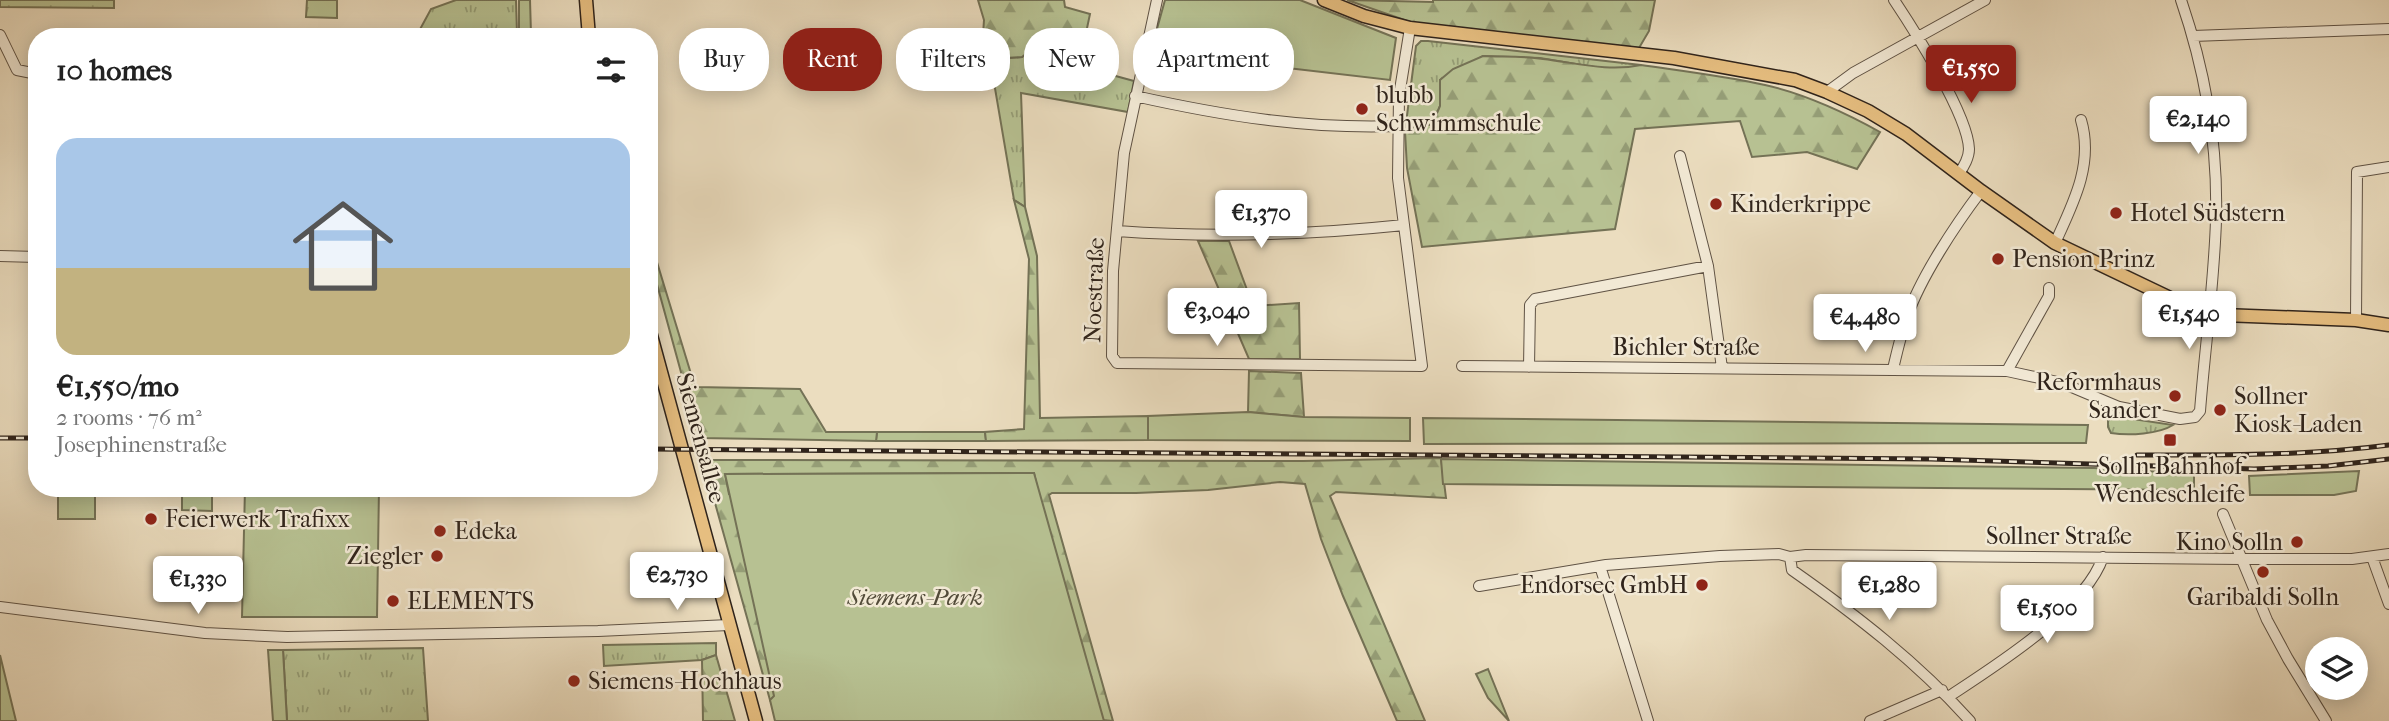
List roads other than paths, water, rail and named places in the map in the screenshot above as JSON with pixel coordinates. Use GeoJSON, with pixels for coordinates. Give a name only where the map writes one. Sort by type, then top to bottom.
{"type":"FeatureCollection","features":[{"type":"Feature","properties":{"kind":"main road"},"geometry":{"type":"LineString","coordinates":[[586,0],[588,28]]}},
{"type":"Feature","properties":{"kind":"main road"},"geometry":{"type":"LineString","coordinates":[[1324,0],[1364,16],[1410,28],[1674,58],[1773,75],[1827,92],[1868,111],[1906,134],[2055,243],[2193,309],[2209,313],[2356,320],[2389,325]]}},
{"type":"Feature","properties":{"kind":"main road","name":"Siemensallee"},"geometry":{"type":"LineString","coordinates":[[658,361],[756,721]]}},
{"type":"Feature","properties":{"kind":"street","name":"Noestraße"},"geometry":{"type":"LineString","coordinates":[[1157,0],[1124,153],[1113,271],[1112,356],[1117,363],[1422,366],[1404,225]]}},
{"type":"Feature","properties":{"kind":"street"},"geometry":{"type":"LineString","coordinates":[[1894,0],[1920,38],[1961,120],[1967,137],[1968,156],[1959,173]]}},
{"type":"Feature","properties":{"kind":"street"},"geometry":{"type":"LineString","coordinates":[[1827,92],[1853,73],[1985,0]]}},
{"type":"Feature","properties":{"kind":"street"},"geometry":{"type":"LineString","coordinates":[[2181,0],[2193,36],[2209,112],[2216,217],[2209,313]]}},
{"type":"Feature","properties":{"kind":"street"},"geometry":{"type":"LineString","coordinates":[[1117,231],[1245,236],[1308,234],[1404,225],[1398,178],[1397,126],[1410,28]]}},
{"type":"Feature","properties":{"kind":"street"},"geometry":{"type":"LineString","coordinates":[[2193,36],[2389,29]]}},
{"type":"Feature","properties":{"kind":"street"},"geometry":{"type":"LineString","coordinates":[[0,35],[17,70],[28,72]]}},
{"type":"Feature","properties":{"kind":"street"},"geometry":{"type":"LineString","coordinates":[[1135,96],[1262,121],[1320,126],[1397,126]]}},
{"type":"Feature","properties":{"kind":"street"},"geometry":{"type":"LineString","coordinates":[[2055,243],[2071,209],[2082,175],[2086,135],[2081,120]]}},
{"type":"Feature","properties":{"kind":"street"},"geometry":{"type":"LineString","coordinates":[[1680,156],[1708,266],[1722,368]]}},
{"type":"Feature","properties":{"kind":"street"},"geometry":{"type":"LineString","coordinates":[[2356,320],[2357,172],[2389,167]]}},
{"type":"Feature","properties":{"kind":"street"},"geometry":{"type":"LineString","coordinates":[[1893,369],[1915,297],[1947,241],[1981,191]]}},
{"type":"Feature","properties":{"kind":"street"},"geometry":{"type":"LineString","coordinates":[[0,256],[28,257]]}},
{"type":"Feature","properties":{"kind":"street"},"geometry":{"type":"LineString","coordinates":[[1529,366],[1530,305],[1535,299],[1708,266]]}},
{"type":"Feature","properties":{"kind":"street"},"geometry":{"type":"LineString","coordinates":[[2007,371],[2049,296],[2049,288]]}},
{"type":"Feature","properties":{"kind":"street","name":"Bichler Straße"},"geometry":{"type":"LineString","coordinates":[[1462,366],[2007,371],[2062,383],[2119,407],[2180,419],[2195,417],[2200,411],[2209,313]]}},
{"type":"Feature","properties":{"kind":"street"},"geometry":{"type":"LineString","coordinates":[[2223,514],[2240,559],[2288,659],[2326,721]]}},
{"type":"Feature","properties":{"kind":"street","name":"Sollner Straße"},"geometry":{"type":"LineString","coordinates":[[1479,586],[1600,566],[1720,556],[1779,554],[1790,557],[2103,556],[2240,559],[2389,554]]}},
{"type":"Feature","properties":{"kind":"street"},"geometry":{"type":"LineString","coordinates":[[1870,721],[1945,693],[2052,622],[2098,571],[2103,556]]}},
{"type":"Feature","properties":{"kind":"street"},"geometry":{"type":"LineString","coordinates":[[2372,556],[2389,604]]}},
{"type":"Feature","properties":{"kind":"street"},"geometry":{"type":"LineString","coordinates":[[1790,557],[1792,570],[1887,640],[1945,693],[1970,721]]}},
{"type":"Feature","properties":{"kind":"street"},"geometry":{"type":"LineString","coordinates":[[1600,566],[1648,721]]}},
{"type":"Feature","properties":{"kind":"street"},"geometry":{"type":"LineString","coordinates":[[0,607],[205,633],[287,637],[598,631],[729,625]]}},
{"type":"Feature","properties":{"kind":"railway"},"geometry":{"type":"LineString","coordinates":[[0,438],[28,438]]}},
{"type":"Feature","properties":{"kind":"railway"},"geometry":{"type":"LineString","coordinates":[[2137,455],[2295,453],[2389,445]]}},
{"type":"Feature","properties":{"kind":"railway"},"geometry":{"type":"LineString","coordinates":[[658,449],[1931,459],[2254,469],[2328,466],[2389,459]]}},
{"type":"Feature","properties":{"kind":"place","name":"blubb Schwimmschule"},"geometry":{"type":"Point","coordinates":[1362,109]}},
{"type":"Feature","properties":{"kind":"place","name":"Kinderkrippe"},"geometry":{"type":"Point","coordinates":[1716,204]}},
{"type":"Feature","properties":{"kind":"place","name":"Hotel Südstern"},"geometry":{"type":"Point","coordinates":[2116,213]}},
{"type":"Feature","properties":{"kind":"place","name":"Pension Prinz"},"geometry":{"type":"Point","coordinates":[1998,259]}},
{"type":"Feature","properties":{"kind":"place","name":"Reformhaus Sander"},"geometry":{"type":"Point","coordinates":[2175,396]}},
{"type":"Feature","properties":{"kind":"place","name":"Sollner Kiosk-Laden"},"geometry":{"type":"Point","coordinates":[2220,410]}},
{"type":"Feature","properties":{"kind":"place","name":"Solln Bahnhof Wendeschleife"},"geometry":{"type":"Point","coordinates":[2170,440]}},
{"type":"Feature","properties":{"kind":"place","name":"Feierwerk Trafixx"},"geometry":{"type":"Point","coordinates":[151,519]}},
{"type":"Feature","properties":{"kind":"place","name":"Edeka"},"geometry":{"type":"Point","coordinates":[440,531]}},
{"type":"Feature","properties":{"kind":"place","name":"Kino Solln"},"geometry":{"type":"Point","coordinates":[2297,542]}},
{"type":"Feature","properties":{"kind":"place","name":"Ziegler"},"geometry":{"type":"Point","coordinates":[437,556]}},
{"type":"Feature","properties":{"kind":"place","name":"Garibaldi Solln"},"geometry":{"type":"Point","coordinates":[2263,572]}},
{"type":"Feature","properties":{"kind":"place","name":"Endorsec GmbH"},"geometry":{"type":"Point","coordinates":[1702,585]}},
{"type":"Feature","properties":{"kind":"place","name":"ELEMENTS"},"geometry":{"type":"Point","coordinates":[393,601]}},
{"type":"Feature","properties":{"kind":"place","name":"Siemens-Hochhaus"},"geometry":{"type":"Point","coordinates":[574,681]}},
{"type":"Feature","properties":{"kind":"park label","name":"Siemens-Park"},"geometry":{"type":"Point","coordinates":[915,597]}}]}
